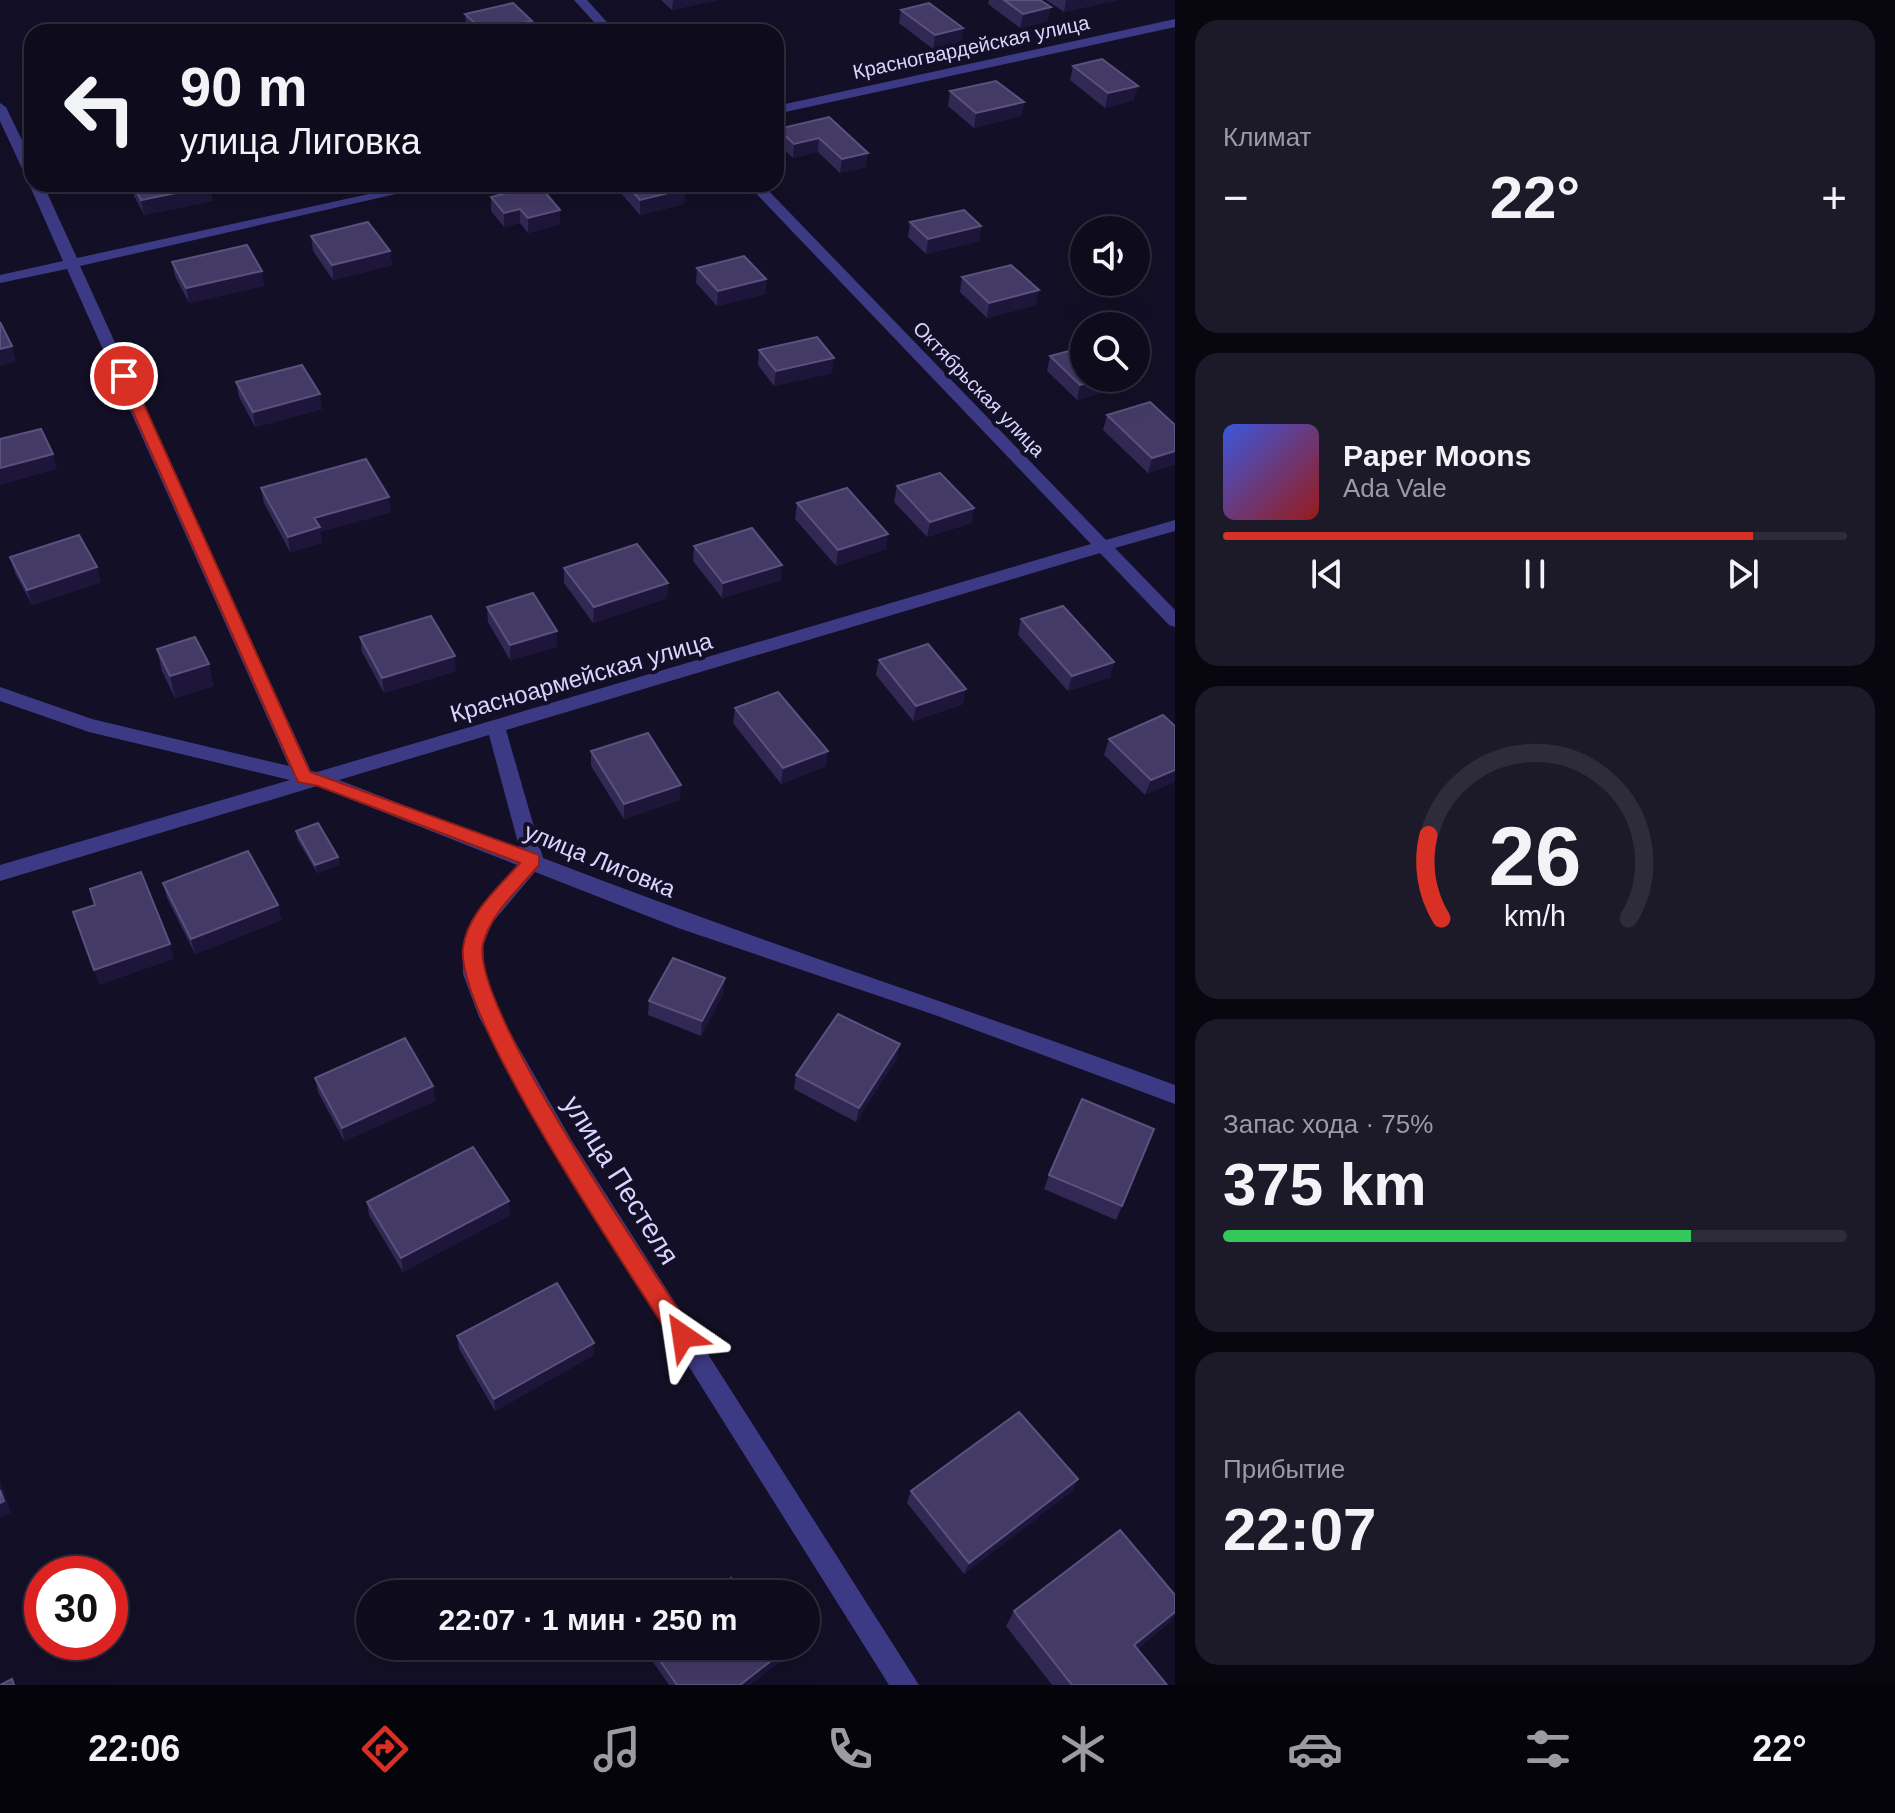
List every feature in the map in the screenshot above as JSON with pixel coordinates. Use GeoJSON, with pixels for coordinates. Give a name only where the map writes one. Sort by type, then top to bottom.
{"type":"FeatureCollection","features":[{"type":"Feature","properties":{"kind":"street"},"geometry":{"type":"LineString","coordinates":[[580,0],[602,24]]}},
{"type":"Feature","properties":{"kind":"street","name":"Красногвардейская улица"},"geometry":{"type":"LineString","coordinates":[[784,108],[1175,23]]}},
{"type":"Feature","properties":{"kind":"street"},"geometry":{"type":"LineString","coordinates":[[0,107],[24,158]]}},
{"type":"Feature","properties":{"kind":"street"},"geometry":{"type":"LineString","coordinates":[[40,192],[312,778]]}},
{"type":"Feature","properties":{"kind":"street"},"geometry":{"type":"LineString","coordinates":[[0,279],[396,192]]}},
{"type":"Feature","properties":{"kind":"street","name":"Октябрьская улица"},"geometry":{"type":"LineString","coordinates":[[762,192],[1175,621]]}},
{"type":"Feature","properties":{"kind":"street","name":"Красноармейская улица"},"geometry":{"type":"LineString","coordinates":[[0,873],[312,778],[496,728],[1175,525]]}},
{"type":"Feature","properties":{"kind":"street","name":"улица Лиговка"},"geometry":{"type":"LineString","coordinates":[[0,694],[89,725],[312,778],[533,860],[685,922],[943,1009],[1175,1095]]}},
{"type":"Feature","properties":{"kind":"street"},"geometry":{"type":"LineString","coordinates":[[496,728],[533,860]]}},
{"type":"Feature","properties":{"kind":"street","name":"улица Пестеля"},"geometry":{"type":"LineString","coordinates":[[533,860],[483,919],[473,946],[474,974],[490,1017],[564,1148],[905,1685]]}},
{"type":"Feature","properties":{"kind":"building"},"geometry":{"type":"Polygon","coordinates":[[[1004,0],[1040,0],[1051,7],[1023,14],[1004,0]]]}},
{"type":"Feature","properties":{"kind":"building"},"geometry":{"type":"Polygon","coordinates":[[[513,3],[532,21],[476,24],[465,14],[513,3]]]}},
{"type":"Feature","properties":{"kind":"building"},"geometry":{"type":"Polygon","coordinates":[[[929,3],[963,28],[935,35],[901,10],[929,3]]]}},
{"type":"Feature","properties":{"kind":"building"},"geometry":{"type":"Polygon","coordinates":[[[1102,59],[1138,86],[1108,93],[1073,66],[1102,59]]]}},
{"type":"Feature","properties":{"kind":"building"},"geometry":{"type":"Polygon","coordinates":[[[996,81],[1024,102],[976,113],[950,91],[996,81]]]}},
{"type":"Feature","properties":{"kind":"building"},"geometry":{"type":"Polygon","coordinates":[[[829,117],[868,153],[842,159],[819,138],[794,144],[784,135],[784,128],[829,117]]]}},
{"type":"Feature","properties":{"kind":"building"},"geometry":{"type":"Polygon","coordinates":[[[137,192],[180,192],[141,200],[137,192]]]}},
{"type":"Feature","properties":{"kind":"building"},"geometry":{"type":"Polygon","coordinates":[[[511,192],[545,192],[560,210],[528,218],[520,209],[504,213],[491,197],[511,192]]]}},
{"type":"Feature","properties":{"kind":"building"},"geometry":{"type":"Polygon","coordinates":[[[633,192],[673,192],[640,200],[633,192]]]}},
{"type":"Feature","properties":{"kind":"building"},"geometry":{"type":"Polygon","coordinates":[[[964,210],[981,226],[928,239],[910,222],[964,210]]]}},
{"type":"Feature","properties":{"kind":"building"},"geometry":{"type":"Polygon","coordinates":[[[368,222],[390,251],[332,265],[311,236],[368,222]]]}},
{"type":"Feature","properties":{"kind":"building"},"geometry":{"type":"Polygon","coordinates":[[[247,245],[262,271],[186,288],[172,262],[247,245]]]}},
{"type":"Feature","properties":{"kind":"building"},"geometry":{"type":"Polygon","coordinates":[[[744,256],[766,279],[718,291],[697,268],[744,256]]]}},
{"type":"Feature","properties":{"kind":"building"},"geometry":{"type":"Polygon","coordinates":[[[1011,265],[1039,290],[989,303],[962,277],[1011,265]]]}},
{"type":"Feature","properties":{"kind":"building"},"geometry":{"type":"Polygon","coordinates":[[[0,322],[12,346],[0,349],[0,322]]]}},
{"type":"Feature","properties":{"kind":"building"},"geometry":{"type":"Polygon","coordinates":[[[817,337],[834,358],[776,371],[759,350],[817,337]]]}},
{"type":"Feature","properties":{"kind":"building"},"geometry":{"type":"Polygon","coordinates":[[[1070,351],[1070,375],[1050,356],[1070,351]]]}},
{"type":"Feature","properties":{"kind":"building"},"geometry":{"type":"Polygon","coordinates":[[[302,365],[320,394],[253,412],[236,382],[302,365]]]}},
{"type":"Feature","properties":{"kind":"building"},"geometry":{"type":"Polygon","coordinates":[[[1150,402],[1175,425],[1175,451],[1152,458],[1107,415],[1150,402]]]}},
{"type":"Feature","properties":{"kind":"building"},"geometry":{"type":"Polygon","coordinates":[[[41,429],[53,454],[0,468],[0,439],[41,429]]]}},
{"type":"Feature","properties":{"kind":"building"},"geometry":{"type":"Polygon","coordinates":[[[366,459],[389,497],[314,518],[320,527],[288,537],[261,488],[366,459]]]}},
{"type":"Feature","properties":{"kind":"building"},"geometry":{"type":"Polygon","coordinates":[[[940,473],[974,508],[930,522],[897,486],[940,473]]]}},
{"type":"Feature","properties":{"kind":"building"},"geometry":{"type":"Polygon","coordinates":[[[847,488],[888,534],[838,550],[797,503],[847,488]]]}},
{"type":"Feature","properties":{"kind":"building"},"geometry":{"type":"Polygon","coordinates":[[[752,528],[782,565],[723,583],[694,546],[752,528]]]}},
{"type":"Feature","properties":{"kind":"building"},"geometry":{"type":"Polygon","coordinates":[[[79,535],[97,567],[27,590],[10,557],[79,535]]]}},
{"type":"Feature","properties":{"kind":"building"},"geometry":{"type":"Polygon","coordinates":[[[637,544],[668,583],[594,607],[564,568],[637,544]]]}},
{"type":"Feature","properties":{"kind":"building"},"geometry":{"type":"Polygon","coordinates":[[[533,593],[557,631],[510,645],[487,607],[533,593]]]}},
{"type":"Feature","properties":{"kind":"building"},"geometry":{"type":"Polygon","coordinates":[[[1063,606],[1114,662],[1072,676],[1021,619],[1063,606]]]}},
{"type":"Feature","properties":{"kind":"building"},"geometry":{"type":"Polygon","coordinates":[[[431,616],[455,656],[382,678],[360,637],[431,616]]]}},
{"type":"Feature","properties":{"kind":"building"},"geometry":{"type":"Polygon","coordinates":[[[195,637],[209,664],[170,676],[157,649],[195,637]]]}},
{"type":"Feature","properties":{"kind":"building"},"geometry":{"type":"Polygon","coordinates":[[[928,644],[966,689],[916,706],[879,660],[928,644]]]}},
{"type":"Feature","properties":{"kind":"building"},"geometry":{"type":"Polygon","coordinates":[[[778,692],[828,751],[783,768],[735,708],[778,692]]]}},
{"type":"Feature","properties":{"kind":"building"},"geometry":{"type":"Polygon","coordinates":[[[1163,715],[1175,726],[1175,770],[1151,780],[1109,739],[1163,715]]]}},
{"type":"Feature","properties":{"kind":"building"},"geometry":{"type":"Polygon","coordinates":[[[648,733],[681,785],[624,804],[591,751],[648,733]]]}},
{"type":"Feature","properties":{"kind":"building"},"geometry":{"type":"Polygon","coordinates":[[[318,823],[338,857],[315,865],[296,831],[318,823]]]}},
{"type":"Feature","properties":{"kind":"building"},"geometry":{"type":"Polygon","coordinates":[[[248,851],[278,905],[191,939],[163,883],[248,851]]]}},
{"type":"Feature","properties":{"kind":"building"},"geometry":{"type":"Polygon","coordinates":[[[141,872],[170,944],[94,970],[73,912],[95,905],[90,889],[141,872]]]}},
{"type":"Feature","properties":{"kind":"building"},"geometry":{"type":"Polygon","coordinates":[[[673,958],[725,978],[702,1021],[649,1001],[673,958]]]}},
{"type":"Feature","properties":{"kind":"building"},"geometry":{"type":"Polygon","coordinates":[[[838,1014],[900,1044],[859,1108],[796,1075],[838,1014]]]}},
{"type":"Feature","properties":{"kind":"building"},"geometry":{"type":"Polygon","coordinates":[[[405,1038],[433,1086],[342,1128],[315,1078],[405,1038]]]}},
{"type":"Feature","properties":{"kind":"building"},"geometry":{"type":"Polygon","coordinates":[[[1082,1099],[1154,1129],[1122,1206],[1049,1175],[1082,1099]]]}},
{"type":"Feature","properties":{"kind":"building"},"geometry":{"type":"Polygon","coordinates":[[[473,1147],[509,1201],[401,1258],[367,1202],[473,1147]]]}},
{"type":"Feature","properties":{"kind":"building"},"geometry":{"type":"Polygon","coordinates":[[[557,1283],[594,1343],[494,1399],[457,1336],[557,1283]]]}},
{"type":"Feature","properties":{"kind":"building"},"geometry":{"type":"Polygon","coordinates":[[[1019,1412],[1078,1479],[969,1563],[911,1491],[1019,1412]]]}},
{"type":"Feature","properties":{"kind":"building"},"geometry":{"type":"Polygon","coordinates":[[[1120,1530],[1175,1595],[1175,1612],[1134,1645],[1167,1685],[1072,1685],[1014,1611],[1120,1530]]]}},
{"type":"Feature","properties":{"kind":"building"},"geometry":{"type":"Polygon","coordinates":[[[660,1660],[772,1660],[740,1685],[677,1685],[660,1660]]]}},
{"type":"Feature","properties":{"kind":"building"},"geometry":{"type":"Polygon","coordinates":[[[12,1679],[14,1685],[0,1685],[12,1679]]]}},
{"type":"Feature","properties":{"kind":"route"},"geometry":{"type":"LineString","coordinates":[[124,376],[304,777],[320,780],[533,860],[483,919],[473,946],[474,974],[490,1017],[564,1148],[683,1336]]}}]}
